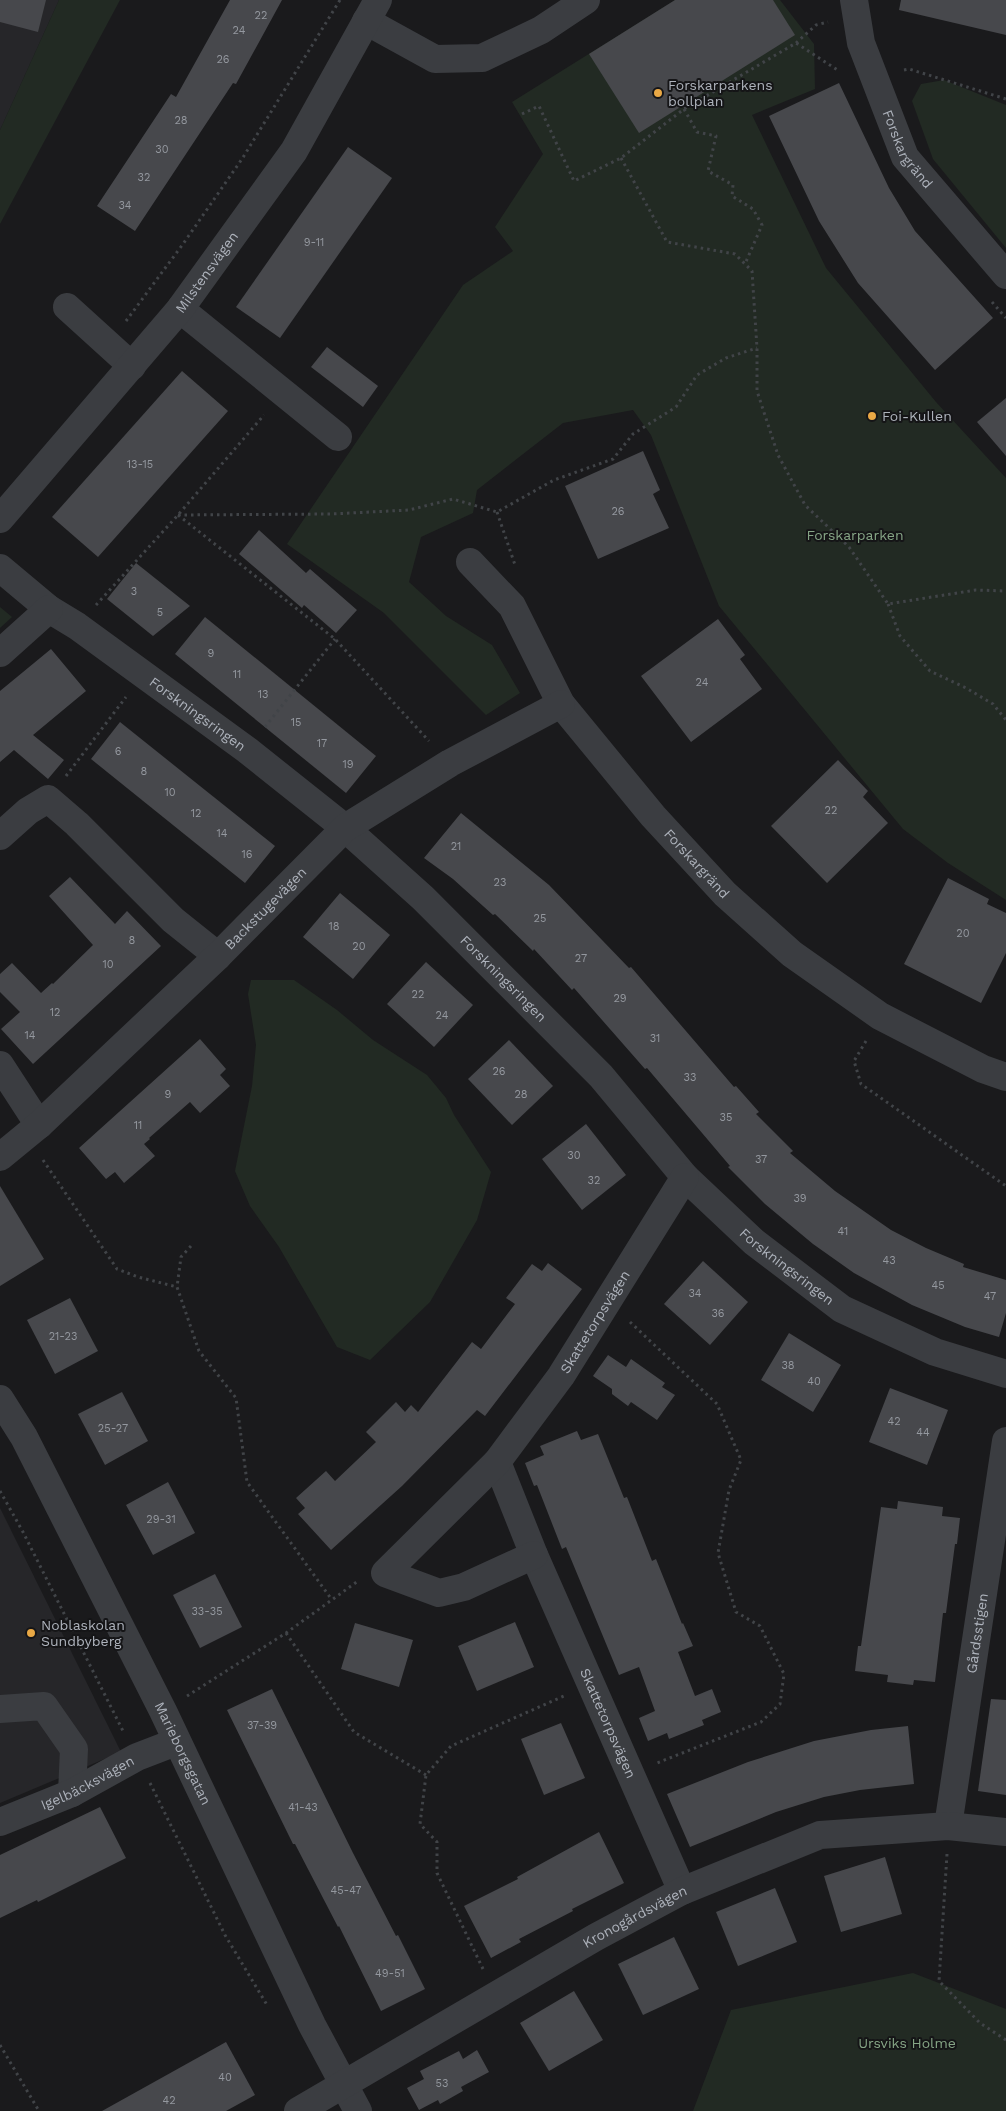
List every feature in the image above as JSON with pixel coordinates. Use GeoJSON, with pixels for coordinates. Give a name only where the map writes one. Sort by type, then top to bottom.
{"type":"FeatureCollection","features":[{"type":"Feature","properties":{"kind":"street"},"geometry":{"type":"LineString","coordinates":[[372,11],[435,59],[482,58],[541,30],[586,0]]}},
{"type":"Feature","properties":{"kind":"street","name":"Forskargränd"},"geometry":{"type":"LineString","coordinates":[[854,0],[861,43],[905,157],[1006,275]]}},
{"type":"Feature","properties":{"kind":"street","name":"Milstensvägen"},"geometry":{"type":"LineString","coordinates":[[0,519],[180,309],[294,151],[372,11]]}},
{"type":"Feature","properties":{"kind":"street"},"geometry":{"type":"LineString","coordinates":[[67,307],[132,366]]}},
{"type":"Feature","properties":{"kind":"street"},"geometry":{"type":"LineString","coordinates":[[180,309],[338,437]]}},
{"type":"Feature","properties":{"kind":"street","name":"Forskargränd"},"geometry":{"type":"LineString","coordinates":[[470,562],[512,606],[562,704],[653,816],[725,894],[792,954],[880,1016],[983,1069],[1006,1077]]}},
{"type":"Feature","properties":{"kind":"street","name":"Forskningsringen"},"geometry":{"type":"LineString","coordinates":[[0,568],[49,609],[77,626],[247,750],[345,828],[423,898],[601,1076],[685,1177],[754,1242],[842,1309],[935,1352],[1006,1374]]}},
{"type":"Feature","properties":{"kind":"street"},"geometry":{"type":"LineString","coordinates":[[0,653],[49,609]]}},
{"type":"Feature","properties":{"kind":"street","name":"Backstugevägen"},"geometry":{"type":"LineString","coordinates":[[0,1157],[33,1130],[218,956],[345,828],[450,763],[562,704]]}},
{"type":"Feature","properties":{"kind":"street"},"geometry":{"type":"LineString","coordinates":[[0,836],[28,812],[48,799],[77,824],[173,920],[218,956]]}},
{"type":"Feature","properties":{"kind":"street"},"geometry":{"type":"LineString","coordinates":[[0,1065],[33,1130]]}},
{"type":"Feature","properties":{"kind":"street","name":"Skattetorpsvägen"},"geometry":{"type":"LineString","coordinates":[[385,1573],[497,1462],[561,1376],[685,1177]]}},
{"type":"Feature","properties":{"kind":"street","name":"Marieborgsgatan"},"geometry":{"type":"LineString","coordinates":[[0,1399],[24,1437],[162,1711],[343,2086],[358,2111]]}},
{"type":"Feature","properties":{"kind":"street","name":"Gårdsstigen"},"geometry":{"type":"LineString","coordinates":[[948,1826],[1006,1441]]}},
{"type":"Feature","properties":{"kind":"street","name":"Skattetorpsvägen"},"geometry":{"type":"LineString","coordinates":[[497,1462],[534,1555],[682,1891]]}},
{"type":"Feature","properties":{"kind":"street"},"geometry":{"type":"LineString","coordinates":[[385,1573],[438,1593],[464,1587],[534,1555]]}},
{"type":"Feature","properties":{"kind":"street"},"geometry":{"type":"LineString","coordinates":[[0,1709],[44,1706],[74,1749],[72,1793]]}},
{"type":"Feature","properties":{"kind":"street","name":"Igelbäcksvägen"},"geometry":{"type":"LineString","coordinates":[[0,1822],[72,1793],[137,1757],[176,1742]]}},
{"type":"Feature","properties":{"kind":"street","name":"Kronogårdsvägen"},"geometry":{"type":"LineString","coordinates":[[298,2111],[596,1937],[682,1891],[820,1835],[948,1826],[1006,1832]]}},
{"type":"Feature","properties":{"kind":"path"},"geometry":{"type":"LineString","coordinates":[[108,345],[183,244],[242,159],[340,0]]}},
{"type":"Feature","properties":{"kind":"path"},"geometry":{"type":"LineString","coordinates":[[522,114],[539,106],[574,181],[622,158],[684,109],[796,43],[816,25]]}},
{"type":"Feature","properties":{"kind":"path"},"geometry":{"type":"LineString","coordinates":[[796,43],[859,84],[909,69],[1006,99]]}},
{"type":"Feature","properties":{"kind":"path"},"geometry":{"type":"LineString","coordinates":[[684,109],[697,132],[716,136],[708,171],[733,184],[732,196],[753,209],[762,225],[745,264]]}},
{"type":"Feature","properties":{"kind":"path"},"geometry":{"type":"LineString","coordinates":[[622,158],[667,242],[735,254],[752,271],[757,348],[757,390],[778,455],[805,505],[849,547],[888,604],[900,636],[930,671],[966,688],[993,704],[1006,720]]}},
{"type":"Feature","properties":{"kind":"path"},"geometry":{"type":"LineString","coordinates":[[178,515],[332,514],[409,510],[453,499],[497,512],[554,480],[613,459],[634,434],[676,407],[696,375],[726,358],[757,348]]}},
{"type":"Feature","properties":{"kind":"path"},"geometry":{"type":"LineString","coordinates":[[77,626],[178,515],[284,392]]}},
{"type":"Feature","properties":{"kind":"path"},"geometry":{"type":"LineString","coordinates":[[497,512],[516,568]]}},
{"type":"Feature","properties":{"kind":"path"},"geometry":{"type":"LineString","coordinates":[[178,515],[334,639],[450,763]]}},
{"type":"Feature","properties":{"kind":"path"},"geometry":{"type":"LineString","coordinates":[[888,604],[976,590],[1006,592]]}},
{"type":"Feature","properties":{"kind":"path"},"geometry":{"type":"LineString","coordinates":[[247,750],[334,639]]}},
{"type":"Feature","properties":{"kind":"path"},"geometry":{"type":"LineString","coordinates":[[48,799],[129,693]]}},
{"type":"Feature","properties":{"kind":"path"},"geometry":{"type":"LineString","coordinates":[[880,1016],[854,1061],[861,1084],[1006,1186]]}},
{"type":"Feature","properties":{"kind":"path"},"geometry":{"type":"LineString","coordinates":[[33,1130],[117,1268],[138,1277],[177,1287]]}},
{"type":"Feature","properties":{"kind":"path"},"geometry":{"type":"LineString","coordinates":[[191,1246],[181,1257],[177,1287],[199,1351],[236,1398],[247,1482],[332,1600]]}},
{"type":"Feature","properties":{"kind":"path"},"geometry":{"type":"LineString","coordinates":[[608,1301],[717,1404],[741,1460],[729,1490],[718,1553],[736,1612],[760,1626],[784,1674],[780,1704],[760,1722],[631,1774]]}},
{"type":"Feature","properties":{"kind":"path"},"geometry":{"type":"LineString","coordinates":[[0,1491],[23,1532],[225,1935],[269,2008]]}},
{"type":"Feature","properties":{"kind":"path"},"geometry":{"type":"LineString","coordinates":[[162,1711],[286,1633],[359,1580],[385,1573]]}},
{"type":"Feature","properties":{"kind":"path"},"geometry":{"type":"LineString","coordinates":[[286,1633],[354,1732],[426,1775]]}},
{"type":"Feature","properties":{"kind":"path"},"geometry":{"type":"LineString","coordinates":[[496,1997],[437,1873],[438,1842],[420,1824],[426,1775],[451,1746],[591,1684]]}},
{"type":"Feature","properties":{"kind":"path"},"geometry":{"type":"LineString","coordinates":[[948,1826],[939,1981],[980,2023],[1006,2040]]}},
{"type":"Feature","properties":{"kind":"path"},"geometry":{"type":"LineString","coordinates":[[0,2045],[39,2111]]}},
{"type":"Feature","properties":{"kind":"shaded area"},"geometry":{"type":"Polygon","coordinates":[[[0,0],[59,0],[0,130],[0,0]]]}},
{"type":"Feature","properties":{"kind":"shaded area","name":"Noblaskolan Sundbyberg"},"geometry":{"type":"Polygon","coordinates":[[[0,1508],[121,1752],[0,1803],[0,1508]]]}},
{"type":"Feature","properties":{"kind":"green space"},"geometry":{"type":"Polygon","coordinates":[[[59,0],[120,0],[0,224],[0,130],[59,0]]]}},
{"type":"Feature","properties":{"kind":"green space","name":"Forskarparken"},"geometry":{"type":"Polygon","coordinates":[[[675,0],[780,0],[814,44],[815,89],[752,115],[826,268],[936,402],[1006,478],[1006,900],[948,863],[903,829],[719,606],[651,435],[633,410],[563,423],[477,490],[473,513],[421,537],[409,582],[446,616],[492,645],[520,693],[486,715],[384,613],[287,544],[463,285],[513,251],[495,227],[543,154],[512,102],[675,0]]]}},
{"type":"Feature","properties":{"kind":"green space"},"geometry":{"type":"Polygon","coordinates":[[[944,80],[1006,105],[1006,248],[933,159],[912,101],[921,84],[944,80]]]}},
{"type":"Feature","properties":{"kind":"green space"},"geometry":{"type":"Polygon","coordinates":[[[0,607],[12,617],[0,628],[0,607]]]}},
{"type":"Feature","properties":{"kind":"green space"},"geometry":{"type":"Polygon","coordinates":[[[251,980],[294,980],[337,1010],[373,1040],[427,1075],[446,1098],[454,1115],[491,1172],[477,1220],[430,1302],[370,1360],[337,1347],[279,1247],[250,1206],[235,1171],[252,1086],[256,1045],[248,994],[251,980]]]}},
{"type":"Feature","properties":{"kind":"green space","name":"Ursviks Holme"},"geometry":{"type":"Polygon","coordinates":[[[913,1973],[1006,2009],[1006,2111],[693,2111],[731,2010],[913,1973]]]}},
{"type":"Feature","properties":{"kind":"building"},"geometry":{"type":"Polygon","coordinates":[[[0,0],[46,0],[38,32],[0,22],[0,0]]]}},
{"type":"Feature","properties":{"kind":"building"},"geometry":{"type":"Polygon","coordinates":[[[230,0],[282,0],[236,84],[233,83],[135,231],[97,206],[171,94],[176,97],[230,0]]]}},
{"type":"Feature","properties":{"kind":"building","name":"Forskarparkens bollplan"},"geometry":{"type":"Polygon","coordinates":[[[675,0],[773,0],[795,35],[639,133],[589,54],[675,0]]]}},
{"type":"Feature","properties":{"kind":"building"},"geometry":{"type":"Polygon","coordinates":[[[901,0],[1006,0],[1006,35],[899,10],[901,0]]]}},
{"type":"Feature","properties":{"kind":"building"},"geometry":{"type":"Polygon","coordinates":[[[839,83],[889,188],[915,231],[993,318],[935,370],[858,283],[819,221],[769,116],[839,83]]]}},
{"type":"Feature","properties":{"kind":"building"},"geometry":{"type":"Polygon","coordinates":[[[348,147],[392,178],[280,338],[236,307],[348,147]]]}},
{"type":"Feature","properties":{"kind":"building"},"geometry":{"type":"Polygon","coordinates":[[[327,347],[378,386],[363,407],[311,367],[327,347]]]}},
{"type":"Feature","properties":{"kind":"building"},"geometry":{"type":"Polygon","coordinates":[[[182,371],[228,411],[98,557],[52,517],[182,371]]]}},
{"type":"Feature","properties":{"kind":"building"},"geometry":{"type":"Polygon","coordinates":[[[1006,398],[1006,456],[977,422],[1006,398]]]}},
{"type":"Feature","properties":{"kind":"building"},"geometry":{"type":"Polygon","coordinates":[[[643,451],[660,490],[653,494],[669,528],[598,559],[565,486],[643,451]]]}},
{"type":"Feature","properties":{"kind":"building"},"geometry":{"type":"Polygon","coordinates":[[[259,530],[306,573],[310,569],[357,610],[336,633],[304,605],[302,608],[239,554],[259,530]]]}},
{"type":"Feature","properties":{"kind":"building"},"geometry":{"type":"Polygon","coordinates":[[[136,563],[190,606],[153,636],[107,599],[136,563]]]}},
{"type":"Feature","properties":{"kind":"building"},"geometry":{"type":"Polygon","coordinates":[[[205,617],[376,756],[346,793],[175,654],[205,617]]]}},
{"type":"Feature","properties":{"kind":"building"},"geometry":{"type":"Polygon","coordinates":[[[718,619],[745,655],[740,659],[762,689],[691,742],[641,676],[718,619]]]}},
{"type":"Feature","properties":{"kind":"building"},"geometry":{"type":"Polygon","coordinates":[[[51,649],[86,691],[33,735],[64,760],[48,779],[14,750],[0,762],[0,691],[51,649]]]}},
{"type":"Feature","properties":{"kind":"building"},"geometry":{"type":"Polygon","coordinates":[[[120,722],[275,846],[245,883],[91,759],[120,722]]]}},
{"type":"Feature","properties":{"kind":"building"},"geometry":{"type":"Polygon","coordinates":[[[838,760],[868,791],[863,797],[888,823],[827,883],[771,826],[838,760]]]}},
{"type":"Feature","properties":{"kind":"building"},"geometry":{"type":"Polygon","coordinates":[[[461,813],[549,885],[629,968],[631,967],[734,1087],[736,1086],[759,1112],[756,1114],[793,1151],[790,1153],[835,1191],[891,1230],[926,1248],[964,1264],[963,1267],[1006,1280],[1006,1313],[999,1337],[965,1327],[912,1305],[854,1273],[813,1244],[765,1204],[728,1167],[730,1166],[647,1068],[645,1069],[574,988],[572,990],[534,949],[533,951],[495,914],[493,915],[453,879],[424,858],[461,813]]]}},
{"type":"Feature","properties":{"kind":"building"},"geometry":{"type":"Polygon","coordinates":[[[70,877],[115,924],[127,911],[161,946],[33,1064],[1,1029],[20,1012],[0,992],[0,974],[12,963],[41,993],[53,984],[93,945],[49,896],[70,877]]]}},
{"type":"Feature","properties":{"kind":"building"},"geometry":{"type":"Polygon","coordinates":[[[948,878],[989,899],[987,904],[1006,913],[1006,953],[981,1003],[904,964],[948,878]]]}},
{"type":"Feature","properties":{"kind":"building"},"geometry":{"type":"Polygon","coordinates":[[[340,893],[390,935],[353,979],[303,937],[340,893]]]}},
{"type":"Feature","properties":{"kind":"building"},"geometry":{"type":"Polygon","coordinates":[[[426,962],[473,1005],[434,1047],[387,1004],[426,962]]]}},
{"type":"Feature","properties":{"kind":"building"},"geometry":{"type":"Polygon","coordinates":[[[200,1039],[226,1069],[220,1075],[230,1086],[200,1113],[190,1102],[149,1138],[144,1144],[155,1156],[124,1183],[115,1172],[106,1179],[79,1148],[200,1039]]]}},
{"type":"Feature","properties":{"kind":"building"},"geometry":{"type":"Polygon","coordinates":[[[509,1040],[553,1086],[512,1125],[468,1079],[509,1040]]]}},
{"type":"Feature","properties":{"kind":"building"},"geometry":{"type":"Polygon","coordinates":[[[586,1124],[626,1175],[582,1210],[542,1159],[586,1124]]]}},
{"type":"Feature","properties":{"kind":"building"},"geometry":{"type":"Polygon","coordinates":[[[0,1186],[44,1259],[0,1286],[0,1186]]]}},
{"type":"Feature","properties":{"kind":"building"},"geometry":{"type":"Polygon","coordinates":[[[703,1261],[748,1302],[710,1345],[664,1304],[703,1261]]]}},
{"type":"Feature","properties":{"kind":"building"},"geometry":{"type":"Polygon","coordinates":[[[548,1263],[582,1289],[485,1416],[477,1410],[402,1486],[331,1550],[298,1514],[305,1508],[296,1498],[326,1471],[335,1481],[376,1442],[366,1432],[396,1402],[405,1412],[411,1405],[418,1412],[472,1342],[481,1349],[515,1304],[506,1298],[532,1264],[542,1271],[548,1263]]]}},
{"type":"Feature","properties":{"kind":"building"},"geometry":{"type":"Polygon","coordinates":[[[70,1298],[98,1351],[55,1374],[27,1320],[70,1298]]]}},
{"type":"Feature","properties":{"kind":"building"},"geometry":{"type":"Polygon","coordinates":[[[789,1333],[841,1365],[813,1412],[761,1380],[789,1333]]]}},
{"type":"Feature","properties":{"kind":"building"},"geometry":{"type":"Polygon","coordinates":[[[608,1355],[626,1367],[631,1359],[665,1383],[662,1387],[675,1395],[657,1420],[631,1402],[628,1406],[612,1394],[612,1389],[593,1376],[608,1355]]]}},
{"type":"Feature","properties":{"kind":"building"},"geometry":{"type":"Polygon","coordinates":[[[890,1388],[948,1410],[927,1465],[869,1442],[890,1388]]]}},
{"type":"Feature","properties":{"kind":"building"},"geometry":{"type":"Polygon","coordinates":[[[122,1392],[148,1441],[105,1465],[78,1414],[122,1392]]]}},
{"type":"Feature","properties":{"kind":"building"},"geometry":{"type":"Polygon","coordinates":[[[577,1431],[581,1440],[598,1434],[624,1498],[627,1497],[652,1561],[656,1559],[682,1624],[693,1646],[678,1652],[695,1696],[712,1689],[721,1712],[702,1720],[704,1725],[669,1739],[667,1733],[648,1741],[639,1718],[655,1711],[639,1667],[619,1675],[566,1547],[562,1549],[537,1485],[534,1486],[525,1463],[544,1455],[540,1446],[577,1431]]]}},
{"type":"Feature","properties":{"kind":"building"},"geometry":{"type":"Polygon","coordinates":[[[168,1482],[195,1533],[153,1555],[126,1505],[168,1482]]]}},
{"type":"Feature","properties":{"kind":"building"},"geometry":{"type":"Polygon","coordinates":[[[898,1501],[943,1507],[942,1516],[960,1518],[946,1613],[943,1613],[935,1682],[914,1680],[913,1685],[887,1682],[888,1675],[855,1671],[858,1646],[861,1646],[881,1507],[897,1509],[898,1501]]]}},
{"type":"Feature","properties":{"kind":"building"},"geometry":{"type":"Polygon","coordinates":[[[215,1574],[242,1627],[200,1648],[173,1595],[215,1574]]]}},
{"type":"Feature","properties":{"kind":"building"},"geometry":{"type":"Polygon","coordinates":[[[515,1622],[534,1667],[477,1691],[458,1646],[515,1622]]]}},
{"type":"Feature","properties":{"kind":"building"},"geometry":{"type":"Polygon","coordinates":[[[355,1623],[413,1640],[399,1687],[341,1669],[355,1623]]]}},
{"type":"Feature","properties":{"kind":"building"},"geometry":{"type":"Polygon","coordinates":[[[272,1689],[353,1853],[425,1989],[381,2011],[339,1926],[295,1844],[293,1844],[227,1710],[272,1689]]]}},
{"type":"Feature","properties":{"kind":"building"},"geometry":{"type":"Polygon","coordinates":[[[991,1699],[1006,1700],[1006,1795],[978,1791],[991,1699]]]}},
{"type":"Feature","properties":{"kind":"building"},"geometry":{"type":"Polygon","coordinates":[[[561,1723],[585,1778],[544,1795],[521,1739],[561,1723]]]}},
{"type":"Feature","properties":{"kind":"building"},"geometry":{"type":"Polygon","coordinates":[[[908,1726],[914,1784],[860,1790],[824,1797],[776,1812],[690,1847],[667,1794],[748,1762],[814,1741],[871,1730],[908,1726]]]}},
{"type":"Feature","properties":{"kind":"building"},"geometry":{"type":"Polygon","coordinates":[[[100,1807],[126,1858],[38,1902],[37,1900],[0,1918],[0,1855],[100,1807]]]}},
{"type":"Feature","properties":{"kind":"building"},"geometry":{"type":"Polygon","coordinates":[[[599,1832],[624,1883],[572,1909],[573,1911],[519,1939],[521,1942],[491,1958],[464,1906],[518,1879],[517,1877],[599,1832]]]}},
{"type":"Feature","properties":{"kind":"building"},"geometry":{"type":"Polygon","coordinates":[[[885,1857],[902,1914],[841,1932],[824,1876],[885,1857]]]}},
{"type":"Feature","properties":{"kind":"building"},"geometry":{"type":"Polygon","coordinates":[[[775,1888],[797,1942],[738,1966],[716,1912],[775,1888]]]}},
{"type":"Feature","properties":{"kind":"building"},"geometry":{"type":"Polygon","coordinates":[[[674,1937],[699,1989],[643,2015],[618,1964],[674,1937]]]}},
{"type":"Feature","properties":{"kind":"building"},"geometry":{"type":"Polygon","coordinates":[[[574,1991],[603,2040],[549,2071],[520,2023],[574,1991]]]}},
{"type":"Feature","properties":{"kind":"building"},"geometry":{"type":"Polygon","coordinates":[[[226,2042],[255,2095],[226,2111],[102,2111],[226,2042]]]}},
{"type":"Feature","properties":{"kind":"building"},"geometry":{"type":"Polygon","coordinates":[[[477,2050],[489,2072],[461,2087],[463,2091],[440,2104],[438,2100],[419,2110],[407,2088],[424,2079],[420,2071],[459,2051],[463,2059],[477,2050]]]}},
{"type":"Feature","properties":{"kind":"place","name":"Forskarparkens bollplan"},"geometry":{"type":"Point","coordinates":[658,93]}},
{"type":"Feature","properties":{"kind":"place","name":"Foi-Kullen"},"geometry":{"type":"Point","coordinates":[872,416]}},
{"type":"Feature","properties":{"kind":"place","name":"Noblaskolan Sundbyberg"},"geometry":{"type":"Point","coordinates":[31,1633]}}]}
